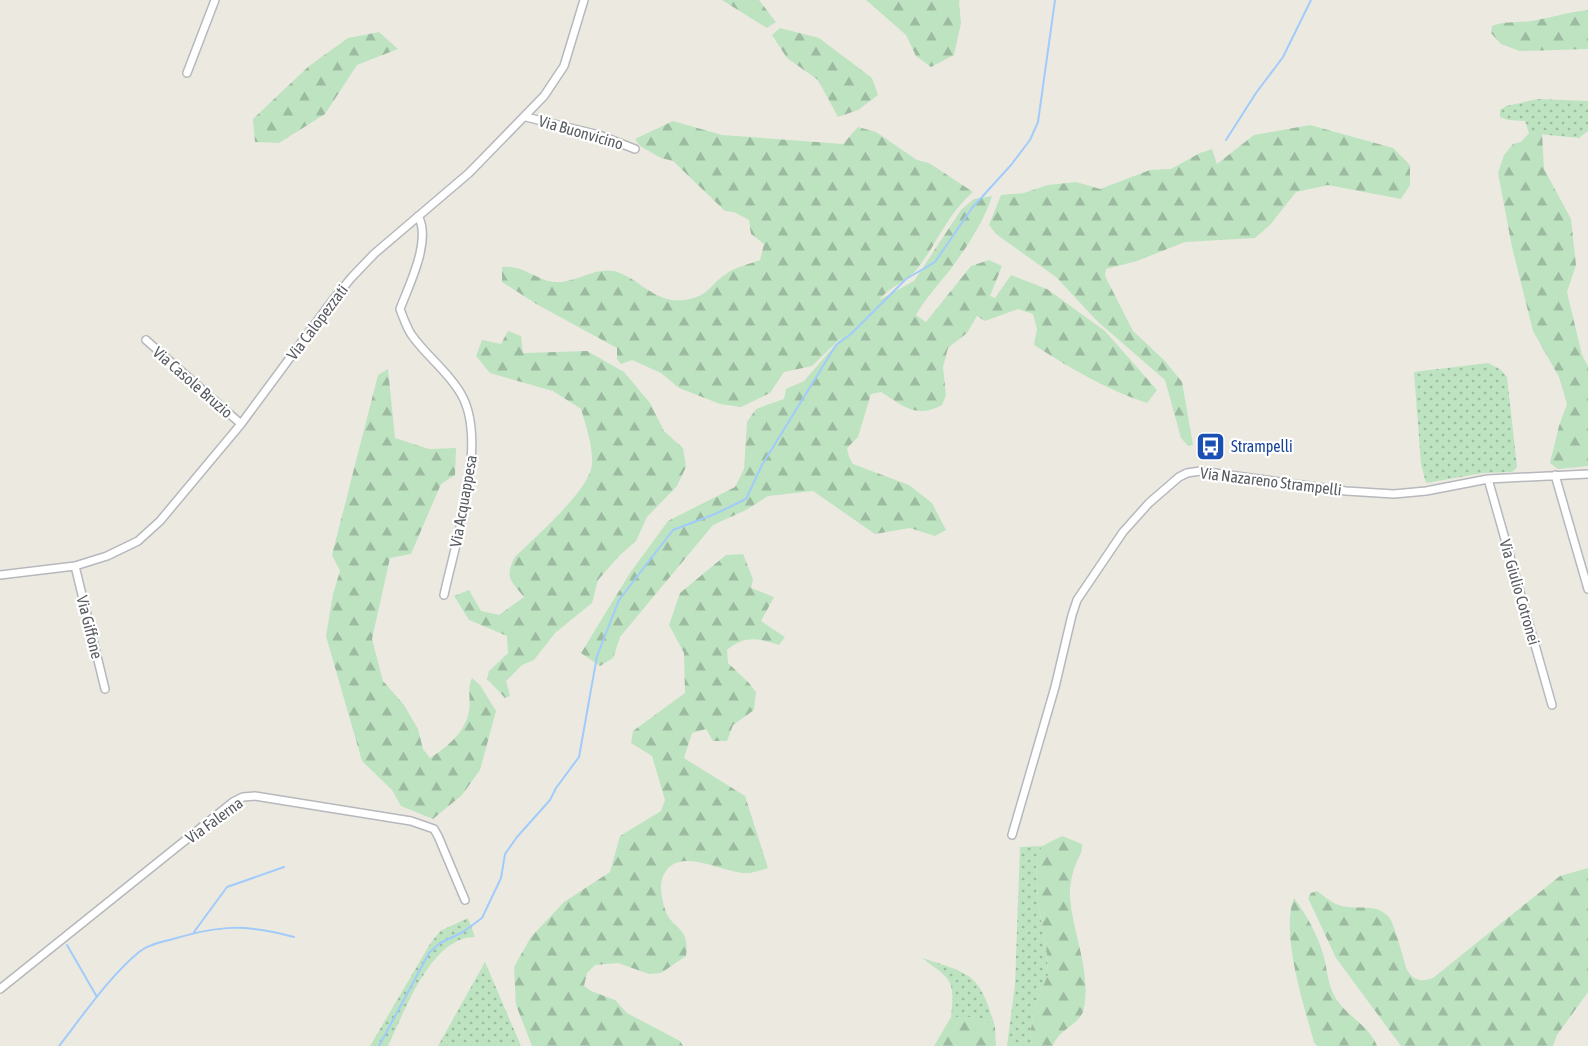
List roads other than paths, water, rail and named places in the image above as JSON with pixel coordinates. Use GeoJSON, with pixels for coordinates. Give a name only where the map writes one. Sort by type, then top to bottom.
{"type":"FeatureCollection","features":[{"type":"Feature","properties":{"kind":"street"},"geometry":{"type":"LineString","coordinates":[[187,73],[216,0]]}},
{"type":"Feature","properties":{"kind":"street","name":"Via Calopezzati"},"geometry":{"type":"LineString","coordinates":[[0,575],[75,566],[117,552],[143,536],[172,507],[241,424],[346,283],[374,254],[469,173],[544,96],[561,71],[584,0]]}},
{"type":"Feature","properties":{"kind":"street","name":"Via Buonvicino"},"geometry":{"type":"LineString","coordinates":[[526,117],[606,137],[635,149]]}},
{"type":"Feature","properties":{"kind":"street","name":"Via Acquappesa"},"geometry":{"type":"LineString","coordinates":[[418,216],[423,228],[423,241],[400,309],[412,335],[462,394],[472,430],[469,478],[444,595]]}},
{"type":"Feature","properties":{"kind":"street","name":"Via Casole Bruzio"},"geometry":{"type":"LineString","coordinates":[[146,340],[241,424]]}},
{"type":"Feature","properties":{"kind":"street","name":"Via Nazareno Strampelli"},"geometry":{"type":"LineString","coordinates":[[1012,836],[1058,678],[1076,603],[1132,520],[1172,482],[1187,473],[1200,471],[1346,491],[1394,494],[1426,491],[1488,479],[1588,474]]}},
{"type":"Feature","properties":{"kind":"street"},"geometry":{"type":"LineString","coordinates":[[1555,475],[1588,589]]}},
{"type":"Feature","properties":{"kind":"street","name":"Via Giulio Cotronei"},"geometry":{"type":"LineString","coordinates":[[1488,479],[1552,705]]}},
{"type":"Feature","properties":{"kind":"street","name":"Via Giffone"},"geometry":{"type":"LineString","coordinates":[[75,566],[105,689]]}},
{"type":"Feature","properties":{"kind":"street","name":"Via Falerna"},"geometry":{"type":"LineString","coordinates":[[0,989],[233,802],[245,796],[319,805],[411,821],[429,827],[438,836],[465,900]]}},
{"type":"Feature","properties":{"kind":"waterway"},"geometry":{"type":"LineString","coordinates":[[379,1046],[429,953],[440,943],[463,932],[482,918],[501,878],[505,854],[550,800],[579,757],[597,656],[619,600],[673,530],[746,499],[762,465],[836,345],[851,334],[906,279],[935,262],[972,208],[1030,140],[1038,122],[1055,0]]}},
{"type":"Feature","properties":{"kind":"waterway"},"geometry":{"type":"LineString","coordinates":[[1226,140],[1256,93],[1283,57],[1311,0]]}},
{"type":"Feature","properties":{"kind":"waterway"},"geometry":{"type":"LineString","coordinates":[[194,932],[227,887],[284,867]]}},
{"type":"Feature","properties":{"kind":"waterway"},"geometry":{"type":"LineString","coordinates":[[59,1046],[117,973],[147,947],[190,934],[233,928],[261,930],[294,937]]}},
{"type":"Feature","properties":{"kind":"waterway"},"geometry":{"type":"LineString","coordinates":[[67,945],[97,997]]}},
{"type":"Feature","properties":{"kind":"place","name":"Strampelli"},"geometry":{"type":"Point","coordinates":[1210,446]}}]}
